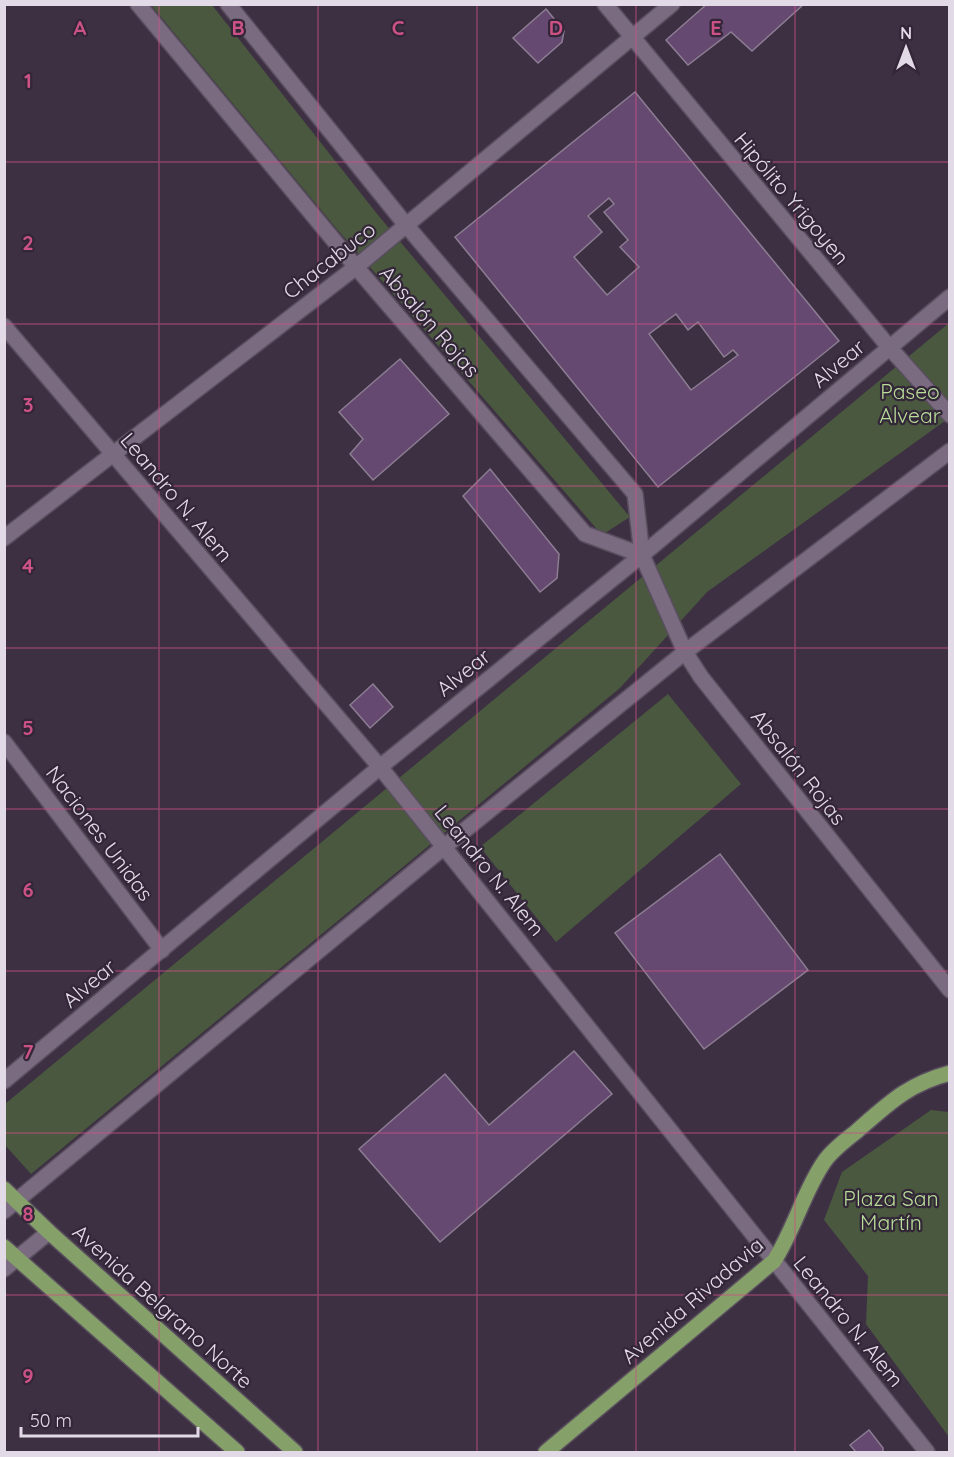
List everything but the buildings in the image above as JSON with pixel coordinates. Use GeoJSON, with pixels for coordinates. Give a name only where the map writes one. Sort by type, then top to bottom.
{"type":"FeatureCollection","features":[{"type":"Feature","properties":{"kind":"main road","name":"Avenida Rivadavia"},"geometry":{"type":"LineString","coordinates":[[546,1452],[774,1261],[819,1171],[833,1152],[899,1094],[917,1084],[950,1073]]}},
{"type":"Feature","properties":{"kind":"main road","name":"Avenida Belgrano Norte"},"geometry":{"type":"LineString","coordinates":[[4,1189],[295,1452]]}},
{"type":"Feature","properties":{"kind":"main road"},"geometry":{"type":"LineString","coordinates":[[4,1247],[237,1452]]}},
{"type":"Feature","properties":{"kind":"street","name":"Absalón Rojas"},"geometry":{"type":"LineString","coordinates":[[138,4],[356,267],[585,534],[642,555]]}},
{"type":"Feature","properties":{"kind":"street","name":"Absalón Rojas"},"geometry":{"type":"LineString","coordinates":[[228,4],[406,225],[635,494],[642,555],[685,652],[701,677],[950,990]]}},
{"type":"Feature","properties":{"kind":"street","name":"Hipólito Yrigoyen"},"geometry":{"type":"LineString","coordinates":[[605,4],[889,347],[950,415]]}},
{"type":"Feature","properties":{"kind":"street","name":"Chacabuco"},"geometry":{"type":"LineString","coordinates":[[4,538],[356,267],[672,4]]}},
{"type":"Feature","properties":{"kind":"street","name":"Alvear"},"geometry":{"type":"LineString","coordinates":[[4,1081],[380,767],[642,555],[950,297]]}},
{"type":"Feature","properties":{"kind":"street","name":"Leandro N. Alem"},"geometry":{"type":"LineString","coordinates":[[4,326],[380,767],[927,1452]]}},
{"type":"Feature","properties":{"kind":"street"},"geometry":{"type":"LineString","coordinates":[[4,1211],[444,847],[685,652],[950,451]]}},
{"type":"Feature","properties":{"kind":"street","name":"Naciones Unidas"},"geometry":{"type":"LineString","coordinates":[[4,742],[162,950]]}},
{"type":"Feature","properties":{"kind":"street"},"geometry":{"type":"LineString","coordinates":[[4,1269],[49,1232]]}},
{"type":"Feature","properties":{"kind":"green space"},"geometry":{"type":"Polygon","coordinates":[[[151,5],[212,5],[378,215],[630,517],[602,535],[336,228],[151,5]]]}},
{"type":"Feature","properties":{"kind":"green space","name":"Paseo Alvear"},"geometry":{"type":"Polygon","coordinates":[[[949,323],[949,418],[707,592],[620,688],[31,1174],[5,1145],[5,1104],[949,323]]]}},
{"type":"Feature","properties":{"kind":"green space"},"geometry":{"type":"Polygon","coordinates":[[[668,694],[741,784],[556,942],[480,847],[668,694]]]}},
{"type":"Feature","properties":{"kind":"green space","name":"Plaza San Martín"},"geometry":{"type":"Polygon","coordinates":[[[931,1110],[949,1112],[949,1437],[866,1324],[868,1276],[824,1220],[842,1172],[931,1110]]]}}]}
